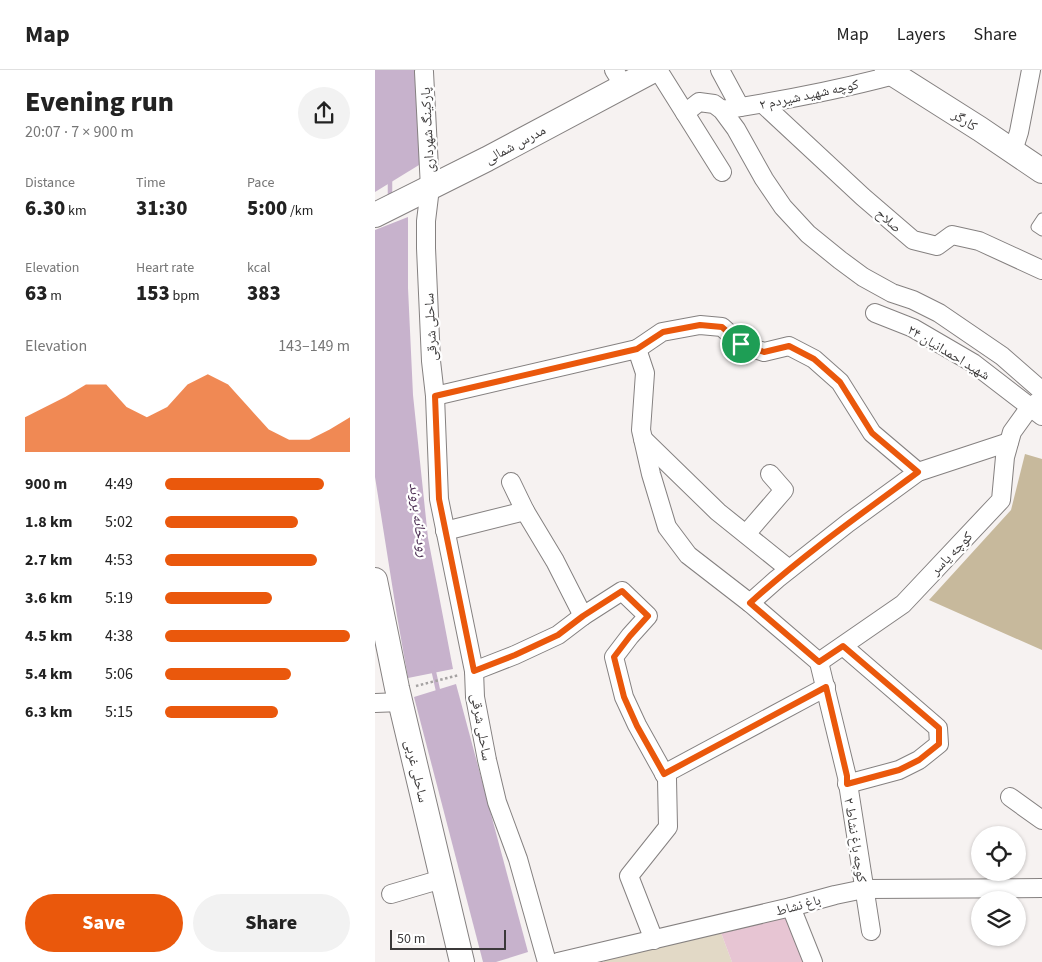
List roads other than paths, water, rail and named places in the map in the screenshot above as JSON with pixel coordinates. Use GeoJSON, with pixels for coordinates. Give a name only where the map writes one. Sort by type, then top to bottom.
{"type":"FeatureCollection","features":[{"type":"Feature","properties":{"kind":"main road","name":"مدرس شمالی"},"geometry":{"type":"LineString","coordinates":[[375,215],[424,191],[619,78],[654,70]]}},
{"type":"Feature","properties":{"kind":"main road","name":"کارگر"},"geometry":{"type":"LineString","coordinates":[[894,72],[1042,171]]}},
{"type":"Feature","properties":{"kind":"main road","name":"ساحلی غربی"},"geometry":{"type":"LineString","coordinates":[[375,580],[409,694],[442,879],[462,962]]}},
{"type":"Feature","properties":{"kind":"street"},"geometry":{"type":"LineString","coordinates":[[658,70],[722,172]]}},
{"type":"Feature","properties":{"kind":"street"},"geometry":{"type":"LineString","coordinates":[[721,70],[740,108]]}},
{"type":"Feature","properties":{"kind":"street"},"geometry":{"type":"LineString","coordinates":[[1013,151],[1019,132],[1031,70]]}},
{"type":"Feature","properties":{"kind":"street","name":"پارکینگ شهرداری"},"geometry":{"type":"LineString","coordinates":[[424,72],[424,191]]}},
{"type":"Feature","properties":{"kind":"street","name":"کوچه شهید شیردم ۲"},"geometry":{"type":"LineString","coordinates":[[722,110],[763,104],[847,87],[894,72]]}},
{"type":"Feature","properties":{"kind":"street"},"geometry":{"type":"LineString","coordinates":[[685,113],[699,102],[714,104],[722,110],[736,129],[764,179],[783,207],[809,234],[863,277],[892,293],[939,313],[1002,356],[1042,391]]}},
{"type":"Feature","properties":{"kind":"street","name":"صلاح"},"geometry":{"type":"LineString","coordinates":[[763,104],[863,197],[913,240],[937,246],[952,235],[979,241],[1042,270]]}},
{"type":"Feature","properties":{"kind":"street","name":"ساحلی شرقی"},"geometry":{"type":"LineString","coordinates":[[424,191],[439,499],[469,672],[487,760],[497,802],[518,859],[547,962]]}},
{"type":"Feature","properties":{"kind":"street"},"geometry":{"type":"LineString","coordinates":[[913,328],[920,304]]}},
{"type":"Feature","properties":{"kind":"street","name":"شهید احمدانیان ۲۴"},"geometry":{"type":"LineString","coordinates":[[875,313],[913,328],[973,363],[1038,407]]}},
{"type":"Feature","properties":{"kind":"street"},"geometry":{"type":"LineString","coordinates":[[435,396],[637,349],[663,332],[700,325],[722,327],[741,344],[764,352],[789,346],[814,359],[840,382],[872,433],[918,472]]}},
{"type":"Feature","properties":{"kind":"street"},"geometry":{"type":"LineString","coordinates":[[637,349],[645,374],[641,430],[651,474],[667,527],[688,555],[750,603],[819,662]]}},
{"type":"Feature","properties":{"kind":"street","name":"کوچه یاسر"},"geometry":{"type":"LineString","coordinates":[[819,662],[903,604],[1001,500],[1005,457],[1012,432],[1038,407]]}},
{"type":"Feature","properties":{"kind":"street"},"geometry":{"type":"LineString","coordinates":[[643,439],[718,512],[789,569]]}},
{"type":"Feature","properties":{"kind":"street"},"geometry":{"type":"LineString","coordinates":[[750,603],[789,569],[918,472],[1009,442]]}},
{"type":"Feature","properties":{"kind":"street"},"geometry":{"type":"LineString","coordinates":[[745,534],[784,490],[770,474]]}},
{"type":"Feature","properties":{"kind":"street"},"geometry":{"type":"LineString","coordinates":[[511,482],[583,616]]}},
{"type":"Feature","properties":{"kind":"street"},"geometry":{"type":"LineString","coordinates":[[445,531],[525,511]]}},
{"type":"Feature","properties":{"kind":"street"},"geometry":{"type":"LineString","coordinates":[[469,672],[515,655],[558,635],[622,591],[648,616],[614,657],[624,697],[637,726],[667,780],[669,827],[629,876],[655,940]]}},
{"type":"Feature","properties":{"kind":"street"},"geometry":{"type":"LineString","coordinates":[[843,646],[939,728],[939,744],[919,760],[899,770],[847,784]]}},
{"type":"Feature","properties":{"kind":"street","name":"کوچه باغ نشاط ۲"},"geometry":{"type":"LineString","coordinates":[[819,662],[847,776],[871,931]]}},
{"type":"Feature","properties":{"kind":"street"},"geometry":{"type":"LineString","coordinates":[[664,774],[826,687]]}},
{"type":"Feature","properties":{"kind":"street"},"geometry":{"type":"LineString","coordinates":[[375,703],[409,694]]}},
{"type":"Feature","properties":{"kind":"street"},"geometry":{"type":"LineString","coordinates":[[1010,797],[1039,813]]}},
{"type":"Feature","properties":{"kind":"street"},"geometry":{"type":"LineString","coordinates":[[391,894],[442,879]]}},
{"type":"Feature","properties":{"kind":"street","name":"باغ نشاط"},"geometry":{"type":"LineString","coordinates":[[558,962],[864,889],[1042,888]]}},
{"type":"Feature","properties":{"kind":"street"},"geometry":{"type":"LineString","coordinates":[[791,907],[813,962]]}},
{"type":"Feature","properties":{"kind":"lane"},"geometry":{"type":"LineString","coordinates":[[1042,218],[1036,227],[1042,231]]}},
{"type":"Feature","properties":{"kind":"water"},"geometry":{"type":"Polygon","coordinates":[[[375,70],[419,70],[419,165],[375,192],[375,70]]]}},
{"type":"Feature","properties":{"kind":"water"},"geometry":{"type":"Polygon","coordinates":[[[408,217],[408,288],[413,395],[428,538],[453,669],[408,678],[375,477],[375,230],[408,217]]]}},
{"type":"Feature","properties":{"kind":"water"},"geometry":{"type":"Polygon","coordinates":[[[456,684],[528,952],[496,962],[483,962],[414,697],[456,684]]]}},
{"type":"Feature","properties":{"kind":"waterway","name":"رودخانه بروند"},"geometry":{"type":"LineString","coordinates":[[390,179],[390,199]]}},
{"type":"Feature","properties":{"kind":"waterway","name":"رودخانه بروند"},"geometry":{"type":"LineString","coordinates":[[433,668],[439,695]]}}]}
